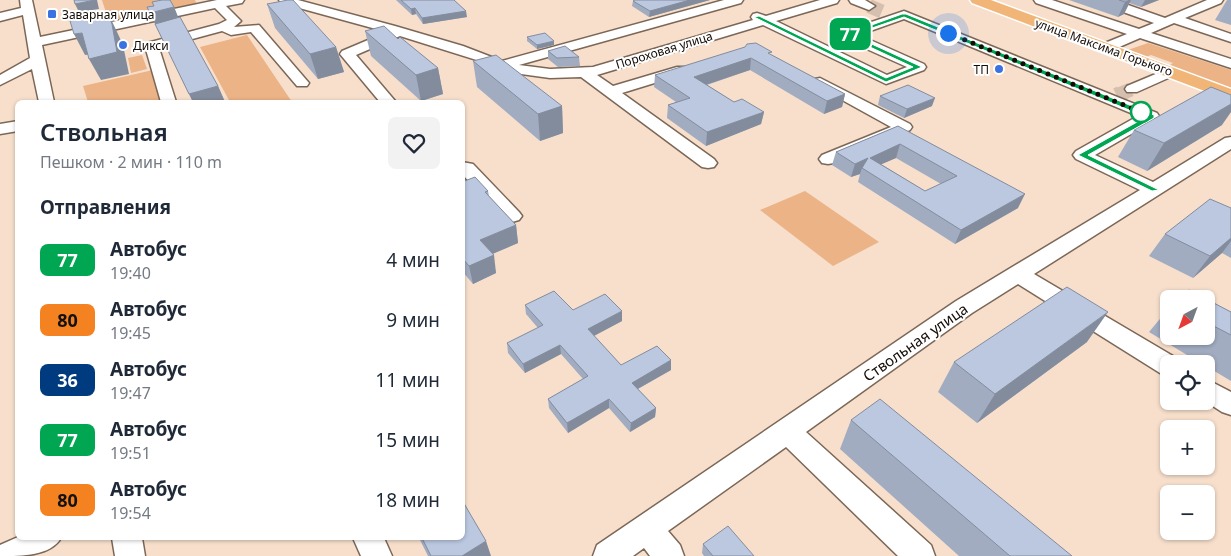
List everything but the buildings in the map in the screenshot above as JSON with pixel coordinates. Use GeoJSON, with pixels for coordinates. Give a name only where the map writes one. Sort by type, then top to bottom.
{"type":"FeatureCollection","features":[{"type":"Feature","properties":{"kind":"main road","name":"улица Максима Горького"},"geometry":{"type":"LineString","coordinates":[[978,0],[1231,94]]}},
{"type":"Feature","properties":{"kind":"street"},"geometry":{"type":"LineString","coordinates":[[35,42],[238,0]]}},
{"type":"Feature","properties":{"kind":"street","name":"Пороховая улица"},"geometry":{"type":"LineString","coordinates":[[285,0],[454,47],[493,63],[542,73],[564,75],[585,74],[725,32],[760,19],[833,0]]}},
{"type":"Feature","properties":{"kind":"street","name":"Пороховая улица"},"geometry":{"type":"LineString","coordinates":[[493,63],[520,61],[737,0]]}},
{"type":"Feature","properties":{"kind":"street"},"geometry":{"type":"LineString","coordinates":[[855,0],[869,6]]}},
{"type":"Feature","properties":{"kind":"street"},"geometry":{"type":"LineString","coordinates":[[1040,0],[1231,64]]}},
{"type":"Feature","properties":{"kind":"street"},"geometry":{"type":"LineString","coordinates":[[1102,0],[1231,38]]}},
{"type":"Feature","properties":{"kind":"street"},"geometry":{"type":"LineString","coordinates":[[1105,48],[1217,0]]}},
{"type":"Feature","properties":{"kind":"street"},"geometry":{"type":"LineString","coordinates":[[167,100],[152,46],[224,27],[235,21],[217,4]]}},
{"type":"Feature","properties":{"kind":"street"},"geometry":{"type":"LineString","coordinates":[[0,18],[27,5],[46,100]]}},
{"type":"Feature","properties":{"kind":"street"},"geometry":{"type":"LineString","coordinates":[[760,19],[886,80],[919,67],[847,35],[890,15],[904,15],[1114,98],[1152,116],[1082,155],[1155,190]]}},
{"type":"Feature","properties":{"kind":"street"},"geometry":{"type":"LineString","coordinates":[[224,27],[231,31],[254,28],[302,83]]}},
{"type":"Feature","properties":{"kind":"street"},"geometry":{"type":"LineString","coordinates":[[386,100],[347,54],[398,32]]}},
{"type":"Feature","properties":{"kind":"street"},"geometry":{"type":"LineString","coordinates":[[725,32],[742,41]]}},
{"type":"Feature","properties":{"kind":"street"},"geometry":{"type":"LineString","coordinates":[[0,81],[38,60]]}},
{"type":"Feature","properties":{"kind":"street"},"geometry":{"type":"LineString","coordinates":[[610,92],[691,67]]}},
{"type":"Feature","properties":{"kind":"street"},"geometry":{"type":"LineString","coordinates":[[1132,89],[1170,72]]}},
{"type":"Feature","properties":{"kind":"street"},"geometry":{"type":"LineString","coordinates":[[585,74],[708,164]]}},
{"type":"Feature","properties":{"kind":"street"},"geometry":{"type":"LineString","coordinates":[[807,75],[904,127],[828,159]]}},
{"type":"Feature","properties":{"kind":"street"},"geometry":{"type":"LineString","coordinates":[[0,129],[15,126]]}},
{"type":"Feature","properties":{"kind":"street","name":"Ствольная улица"},"geometry":{"type":"LineString","coordinates":[[608,556],[964,308],[1231,142]]}},
{"type":"Feature","properties":{"kind":"street"},"geometry":{"type":"LineString","coordinates":[[465,168],[512,216]]}},
{"type":"Feature","properties":{"kind":"street"},"geometry":{"type":"LineString","coordinates":[[1018,274],[1160,361]]}},
{"type":"Feature","properties":{"kind":"street"},"geometry":{"type":"LineString","coordinates":[[1215,395],[1231,405]]}},
{"type":"Feature","properties":{"kind":"street"},"geometry":{"type":"LineString","coordinates":[[787,431],[920,556]]}},
{"type":"Feature","properties":{"kind":"street"},"geometry":{"type":"LineString","coordinates":[[647,529],[669,556]]}},
{"type":"Feature","properties":{"kind":"street"},"geometry":{"type":"LineString","coordinates":[[10,556],[42,540]]}},
{"type":"Feature","properties":{"kind":"street"},"geometry":{"type":"LineString","coordinates":[[127,540],[130,556]]}},
{"type":"Feature","properties":{"kind":"street"},"geometry":{"type":"LineString","coordinates":[[369,540],[377,556]]}},
{"type":"Feature","properties":{"kind":"shaded area"},"geometry":{"type":"Polygon","coordinates":[[[102,0],[195,0],[197,5],[109,22],[102,0]]]}},
{"type":"Feature","properties":{"kind":"shaded area"},"geometry":{"type":"Polygon","coordinates":[[[247,35],[291,100],[229,100],[200,47],[247,35]]]}},
{"type":"Feature","properties":{"kind":"shaded area"},"geometry":{"type":"Polygon","coordinates":[[[1148,43],[1231,70],[1231,90],[1167,67],[1173,63],[1151,55],[1144,58],[1125,51],[1148,43]]]}},
{"type":"Feature","properties":{"kind":"shaded area"},"geometry":{"type":"Polygon","coordinates":[[[142,55],[147,69],[131,73],[128,58],[142,55]]]}},
{"type":"Feature","properties":{"kind":"shaded area"},"geometry":{"type":"Polygon","coordinates":[[[153,70],[160,100],[87,100],[83,86],[153,70]]]}},
{"type":"Feature","properties":{"kind":"shaded area"},"geometry":{"type":"Polygon","coordinates":[[[805,191],[879,242],[833,266],[760,210],[805,191]]]}},
{"type":"Feature","properties":{"kind":"tunnel"},"geometry":{"type":"LineString","coordinates":[[869,6],[883,12]]}},
{"type":"Feature","properties":{"kind":"tunnel"},"geometry":{"type":"LineString","coordinates":[[1118,95],[1132,89]]}},
{"type":"Feature","properties":{"kind":"tunnel"},"geometry":{"type":"LineString","coordinates":[[1117,96],[1121,94]]}},
{"type":"Feature","properties":{"kind":"bus line","name":"77"},"geometry":{"type":"LineString","coordinates":[[757,17],[886,80],[919,67],[847,35],[904,15],[1152,116],[1082,155],[1155,190]]}},
{"type":"Feature","properties":{"kind":"place","name":"Заварная улица"},"geometry":{"type":"Point","coordinates":[52,14]}},
{"type":"Feature","properties":{"kind":"place","name":"Дикси"},"geometry":{"type":"Point","coordinates":[123,45]}},
{"type":"Feature","properties":{"kind":"place","name":"ТП"},"geometry":{"type":"Point","coordinates":[999,69]}},
{"type":"Feature","properties":{"kind":"route"},"geometry":{"type":"LineString","coordinates":[[948,33],[1141,112]]}}]}
